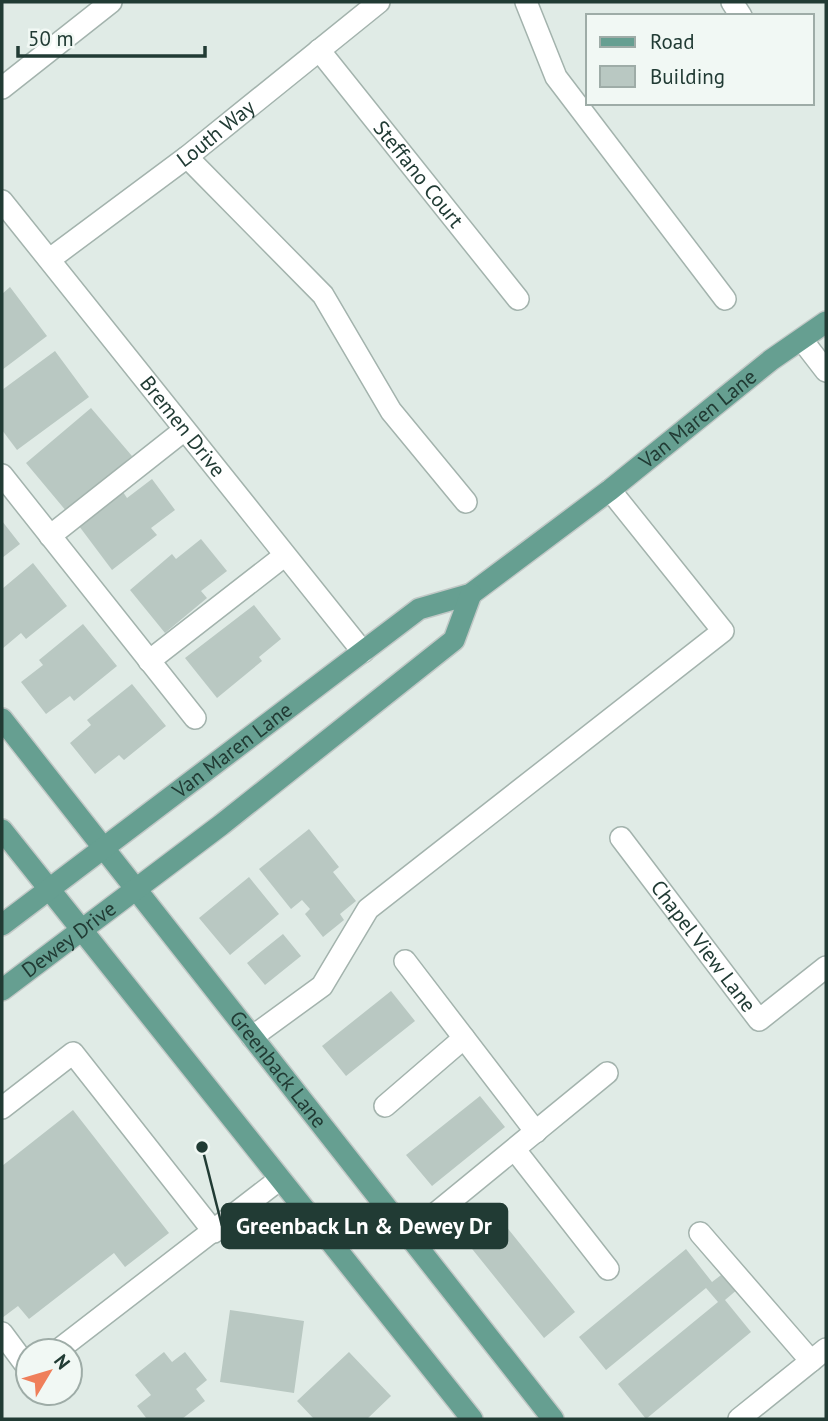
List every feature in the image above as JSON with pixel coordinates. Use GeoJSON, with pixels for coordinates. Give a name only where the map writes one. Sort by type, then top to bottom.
{"type":"FeatureCollection","features":[{"type":"Feature","properties":{"kind":"main road","name":"Van Maren Lane"},"geometry":{"type":"LineString","coordinates":[[2,925],[419,609],[471,594],[610,490],[771,359],[826,322]]}},
{"type":"Feature","properties":{"kind":"main road"},"geometry":{"type":"LineString","coordinates":[[136,890],[454,640],[471,594]]}},
{"type":"Feature","properties":{"kind":"main road","name":"Greenback Lane"},"geometry":{"type":"LineString","coordinates":[[2,719],[553,1419]]}},
{"type":"Feature","properties":{"kind":"main road"},"geometry":{"type":"LineString","coordinates":[[2,830],[472,1419]]}},
{"type":"Feature","properties":{"kind":"main road","name":"Dewey Drive"},"geometry":{"type":"LineString","coordinates":[[2,990],[136,890]]}},
{"type":"Feature","properties":{"kind":"street"},"geometry":{"type":"LineString","coordinates":[[2,88],[111,2]]}},
{"type":"Feature","properties":{"kind":"street","name":"Louth Way"},"geometry":{"type":"LineString","coordinates":[[50,259],[187,157],[379,2]]}},
{"type":"Feature","properties":{"kind":"street"},"geometry":{"type":"LineString","coordinates":[[526,2],[556,77],[725,299]]}},
{"type":"Feature","properties":{"kind":"street","name":"Steffano Court"},"geometry":{"type":"LineString","coordinates":[[319,50],[518,299]]}},
{"type":"Feature","properties":{"kind":"street"},"geometry":{"type":"LineString","coordinates":[[187,157],[323,295],[391,411],[466,502]]}},
{"type":"Feature","properties":{"kind":"street","name":"Bremen Drive"},"geometry":{"type":"LineString","coordinates":[[2,201],[183,431],[363,652]]}},
{"type":"Feature","properties":{"kind":"street"},"geometry":{"type":"LineString","coordinates":[[802,340],[826,371]]}},
{"type":"Feature","properties":{"kind":"street"},"geometry":{"type":"LineString","coordinates":[[50,536],[183,431]]}},
{"type":"Feature","properties":{"kind":"street"},"geometry":{"type":"LineString","coordinates":[[2,475],[195,719]]}},
{"type":"Feature","properties":{"kind":"street"},"geometry":{"type":"LineString","coordinates":[[252,1037],[322,986],[368,909],[723,631],[610,490]]}},
{"type":"Feature","properties":{"kind":"street"},"geometry":{"type":"LineString","coordinates":[[149,661],[284,556]]}},
{"type":"Feature","properties":{"kind":"street","name":"Chapel View Lane"},"geometry":{"type":"LineString","coordinates":[[621,838],[760,1020],[826,967]]}},
{"type":"Feature","properties":{"kind":"street"},"geometry":{"type":"LineString","coordinates":[[405,961],[536,1132]]}},
{"type":"Feature","properties":{"kind":"street"},"geometry":{"type":"LineString","coordinates":[[385,1106],[464,1038]]}},
{"type":"Feature","properties":{"kind":"street"},"geometry":{"type":"LineString","coordinates":[[2,1108],[73,1053],[214,1232]]}},
{"type":"Feature","properties":{"kind":"street"},"geometry":{"type":"LineString","coordinates":[[408,1236],[607,1073]]}},
{"type":"Feature","properties":{"kind":"street"},"geometry":{"type":"LineString","coordinates":[[515,1150],[608,1269]]}},
{"type":"Feature","properties":{"kind":"street"},"geometry":{"type":"LineString","coordinates":[[75,1337],[281,1179]]}},
{"type":"Feature","properties":{"kind":"street"},"geometry":{"type":"LineString","coordinates":[[700,1233],[818,1355],[739,1419]]}},
{"type":"Feature","properties":{"kind":"street"},"geometry":{"type":"LineString","coordinates":[[2,1334],[14,1350]]}},
{"type":"Feature","properties":{"kind":"building"},"geometry":{"type":"Polygon","coordinates":[[[10,287],[47,336],[2,370],[2,294],[10,287]]]}},
{"type":"Feature","properties":{"kind":"building"},"geometry":{"type":"Polygon","coordinates":[[[55,351],[89,397],[17,450],[2,430],[2,390],[55,351]]]}},
{"type":"Feature","properties":{"kind":"building"},"geometry":{"type":"Polygon","coordinates":[[[91,408],[132,456],[67,512],[26,463],[91,408]]]}},
{"type":"Feature","properties":{"kind":"building"},"geometry":{"type":"Polygon","coordinates":[[[152,479],[175,510],[151,528],[157,535],[112,570],[79,526],[123,492],[127,498],[152,479]]]}},
{"type":"Feature","properties":{"kind":"building"},"geometry":{"type":"Polygon","coordinates":[[[2,521],[20,544],[2,558],[2,521]]]}},
{"type":"Feature","properties":{"kind":"building"},"geometry":{"type":"Polygon","coordinates":[[[201,539],[227,571],[201,591],[207,598],[165,633],[130,590],[172,554],[176,559],[201,539]]]}},
{"type":"Feature","properties":{"kind":"building"},"geometry":{"type":"Polygon","coordinates":[[[33,563],[67,606],[26,639],[21,633],[2,649],[2,589],[33,563]]]}},
{"type":"Feature","properties":{"kind":"building"},"geometry":{"type":"Polygon","coordinates":[[[254,605],[281,639],[259,657],[262,661],[217,698],[185,658],[254,605]]]}},
{"type":"Feature","properties":{"kind":"building"},"geometry":{"type":"Polygon","coordinates":[[[83,624],[117,666],[74,701],[70,696],[46,714],[21,682],[43,665],[39,660],[83,624]]]}},
{"type":"Feature","properties":{"kind":"building"},"geometry":{"type":"Polygon","coordinates":[[[132,684],[166,726],[124,760],[119,755],[95,774],[70,743],[91,725],[87,720],[132,684]]]}},
{"type":"Feature","properties":{"kind":"building"},"geometry":{"type":"Polygon","coordinates":[[[309,829],[339,867],[333,872],[356,901],[340,914],[344,920],[323,937],[305,914],[310,909],[302,900],[291,909],[259,869],[309,829]]]}},
{"type":"Feature","properties":{"kind":"building"},"geometry":{"type":"Polygon","coordinates":[[[249,877],[279,914],[230,955],[199,918],[249,877]]]}},
{"type":"Feature","properties":{"kind":"building"},"geometry":{"type":"Polygon","coordinates":[[[283,934],[301,956],[265,985],[247,963],[283,934]]]}},
{"type":"Feature","properties":{"kind":"building"},"geometry":{"type":"Polygon","coordinates":[[[391,991],[415,1021],[346,1076],[322,1046],[391,991]]]}},
{"type":"Feature","properties":{"kind":"building"},"geometry":{"type":"Polygon","coordinates":[[[480,1096],[505,1127],[432,1186],[406,1155],[480,1096]]]}},
{"type":"Feature","properties":{"kind":"building"},"geometry":{"type":"Polygon","coordinates":[[[73,1110],[169,1233],[125,1267],[114,1253],[29,1319],[18,1306],[2,1318],[2,1166],[73,1110]]]}},
{"type":"Feature","properties":{"kind":"building"},"geometry":{"type":"Polygon","coordinates":[[[488,1204],[575,1312],[544,1338],[456,1229],[488,1204]]]}},
{"type":"Feature","properties":{"kind":"building"},"geometry":{"type":"Polygon","coordinates":[[[686,1249],[712,1282],[725,1272],[738,1289],[725,1300],[751,1332],[646,1419],[618,1384],[718,1302],[706,1288],[606,1370],[579,1337],[686,1249]]]}},
{"type":"Feature","properties":{"kind":"building"},"geometry":{"type":"Polygon","coordinates":[[[230,1310],[304,1321],[294,1393],[220,1382],[230,1310]]]}},
{"type":"Feature","properties":{"kind":"building"},"geometry":{"type":"Polygon","coordinates":[[[164,1352],[172,1362],[185,1352],[207,1380],[196,1389],[205,1401],[182,1419],[147,1419],[137,1406],[151,1395],[135,1375],[164,1352]]]}},
{"type":"Feature","properties":{"kind":"building"},"geometry":{"type":"Polygon","coordinates":[[[349,1352],[391,1396],[367,1419],[314,1419],[297,1401],[349,1352]]]}},
{"type":"Feature","properties":{"kind":"place","name":"Greenback Ln & Dewey Dr"},"geometry":{"type":"Point","coordinates":[202,1147]}}]}
